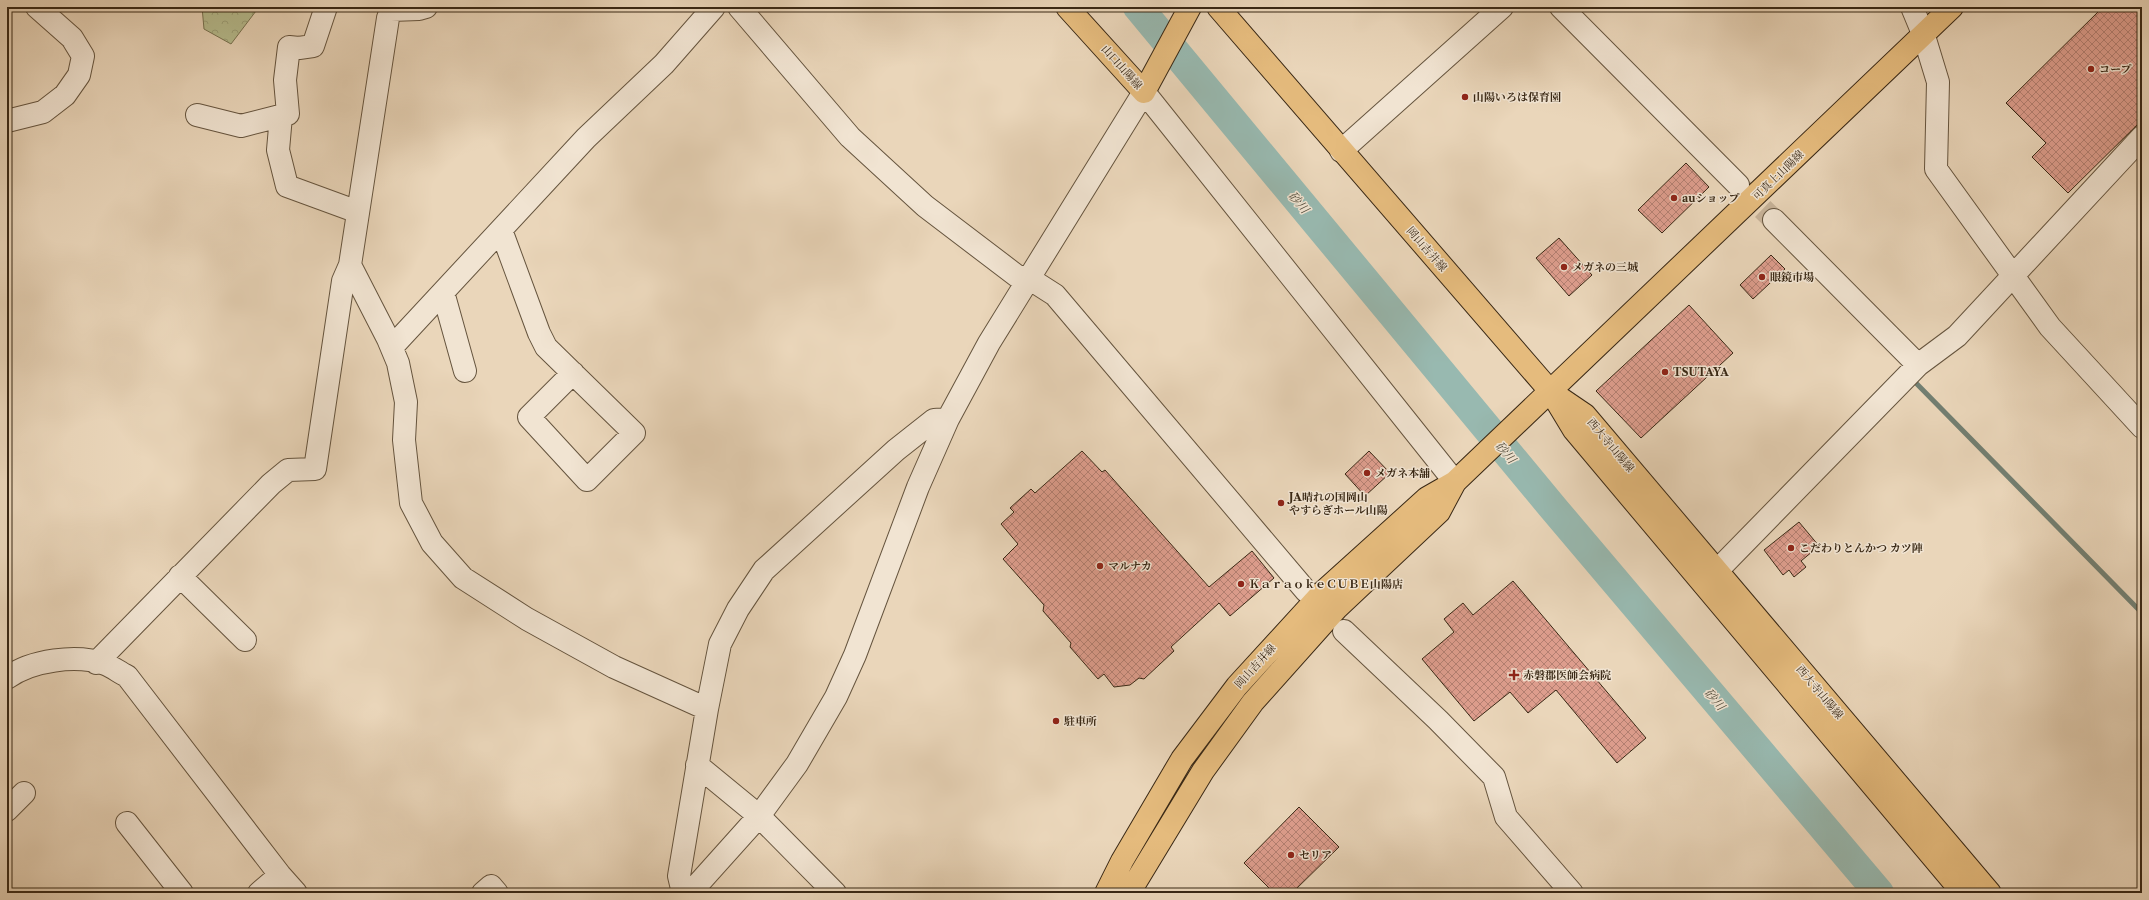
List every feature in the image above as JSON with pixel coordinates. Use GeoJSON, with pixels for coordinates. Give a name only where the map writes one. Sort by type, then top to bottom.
{"type":"FeatureCollection","features":[{"type":"Feature","properties":{"kind":"main road","name":"山口山陽線"},"geometry":{"type":"LineString","coordinates":[[1067,7],[1148,83],[1189,9]]}},
{"type":"Feature","properties":{"kind":"main road","name":"岡山吉井線"},"geometry":{"type":"LineString","coordinates":[[1106,893],[1122,861],[1182,759],[1237,686],[1323,592],[1427,498],[1455,482],[1550,392],[1218,7]]}},
{"type":"Feature","properties":{"kind":"main road","name":"可真上山陽線"},"geometry":{"type":"LineString","coordinates":[[1550,392],[1924,36],[1952,7]]}},
{"type":"Feature","properties":{"kind":"main road","name":"西大寺山陽線"},"geometry":{"type":"LineString","coordinates":[[1550,392],[1574,430],[1710,577],[1990,893]]}},
{"type":"Feature","properties":{"kind":"main road","name":"岡山吉井線"},"geometry":{"type":"LineString","coordinates":[[1129,893],[1203,772],[1253,702],[1337,608],[1439,512],[1455,482]]}},
{"type":"Feature","properties":{"kind":"main road","name":"西大寺山陽線"},"geometry":{"type":"LineString","coordinates":[[1710,577],[1963,893]]}},
{"type":"Feature","properties":{"kind":"street"},"geometry":{"type":"LineString","coordinates":[[7,121],[43,112],[65,95],[79,75],[82,56],[72,38],[37,7]]}},
{"type":"Feature","properties":{"kind":"street"},"geometry":{"type":"LineString","coordinates":[[197,115],[240,126],[288,114],[285,80],[289,47],[313,46],[326,7]]}},
{"type":"Feature","properties":{"kind":"street"},"geometry":{"type":"LineString","coordinates":[[96,663],[271,484],[288,470],[315,469],[343,281],[350,265],[387,9],[419,10],[426,7]]}},
{"type":"Feature","properties":{"kind":"street"},"geometry":{"type":"LineString","coordinates":[[392,347],[586,138],[664,64],[714,7]]}},
{"type":"Feature","properties":{"kind":"street"},"geometry":{"type":"LineString","coordinates":[[739,7],[850,137],[925,206],[1017,276],[1030,279],[1055,295],[1306,592]]}},
{"type":"Feature","properties":{"kind":"street"},"geometry":{"type":"LineString","coordinates":[[1341,151],[1502,7]]}},
{"type":"Feature","properties":{"kind":"street"},"geometry":{"type":"LineString","coordinates":[[1561,7],[1738,185]]}},
{"type":"Feature","properties":{"kind":"street"},"geometry":{"type":"LineString","coordinates":[[1912,7],[1924,36],[1938,82],[1936,169],[2050,327],[2142,427]]}},
{"type":"Feature","properties":{"kind":"street"},"geometry":{"type":"LineString","coordinates":[[690,893],[759,816],[797,764],[836,698],[855,655],[918,487],[948,419],[988,343],[1030,279],[1148,83],[1455,482]]}},
{"type":"Feature","properties":{"kind":"street"},"geometry":{"type":"LineString","coordinates":[[281,116],[278,150],[287,186],[358,212]]}},
{"type":"Feature","properties":{"kind":"street"},"geometry":{"type":"LineString","coordinates":[[1710,577],[1918,365],[1957,336],[2142,137]]}},
{"type":"Feature","properties":{"kind":"street"},"geometry":{"type":"LineString","coordinates":[[1774,220],[1918,365]]}},
{"type":"Feature","properties":{"kind":"street"},"geometry":{"type":"LineString","coordinates":[[501,230],[546,347],[573,373],[634,433],[587,480],[529,417],[573,373]]}},
{"type":"Feature","properties":{"kind":"street"},"geometry":{"type":"LineString","coordinates":[[350,265],[392,347],[398,363],[406,402],[404,440],[411,503],[432,543],[463,578],[527,620],[614,667],[707,708]]}},
{"type":"Feature","properties":{"kind":"street"},"geometry":{"type":"LineString","coordinates":[[443,292],[465,371]]}},
{"type":"Feature","properties":{"kind":"street"},"geometry":{"type":"LineString","coordinates":[[683,893],[679,876],[707,708],[720,644],[738,609],[764,570],[896,450],[934,420],[948,419]]}},
{"type":"Feature","properties":{"kind":"street"},"geometry":{"type":"LineString","coordinates":[[180,576],[245,640]]}},
{"type":"Feature","properties":{"kind":"street"},"geometry":{"type":"LineString","coordinates":[[1344,631],[1438,720],[1494,777],[1506,817],[1572,893]]}},
{"type":"Feature","properties":{"kind":"street"},"geometry":{"type":"LineString","coordinates":[[7,678],[14,673],[48,662],[71,658],[105,664],[127,676],[280,875],[296,893]]}},
{"type":"Feature","properties":{"kind":"street"},"geometry":{"type":"LineString","coordinates":[[697,765],[759,816],[835,893]]}},
{"type":"Feature","properties":{"kind":"street"},"geometry":{"type":"LineString","coordinates":[[7,810],[24,793]]}},
{"type":"Feature","properties":{"kind":"street"},"geometry":{"type":"LineString","coordinates":[[127,823],[182,893]]}},
{"type":"Feature","properties":{"kind":"street"},"geometry":{"type":"LineString","coordinates":[[259,893],[280,875]]}},
{"type":"Feature","properties":{"kind":"street"},"geometry":{"type":"LineString","coordinates":[[483,893],[491,886],[496,893]]}},
{"type":"Feature","properties":{"kind":"green space"},"geometry":{"type":"Polygon","coordinates":[[[202,7],[259,7],[231,44],[204,29],[202,7]]]}},
{"type":"Feature","properties":{"kind":"building","name":"コープ"},"geometry":{"type":"Polygon","coordinates":[[[2103,7],[2142,7],[2142,120],[2068,193],[2032,157],[2046,143],[2006,103],[2103,7]]]}},
{"type":"Feature","properties":{"kind":"building","name":"auショップ"},"geometry":{"type":"Polygon","coordinates":[[[1686,163],[1709,187],[1662,233],[1638,210],[1686,163]]]}},
{"type":"Feature","properties":{"kind":"building","name":"メガネの三城"},"geometry":{"type":"Polygon","coordinates":[[[1559,238],[1592,275],[1569,296],[1536,258],[1559,238]]]}},
{"type":"Feature","properties":{"kind":"building","name":"眼鏡市場"},"geometry":{"type":"Polygon","coordinates":[[[1771,255],[1785,269],[1753,299],[1740,285],[1771,255]]]}},
{"type":"Feature","properties":{"kind":"building","name":"TSUTAYA"},"geometry":{"type":"Polygon","coordinates":[[[1689,305],[1733,353],[1641,438],[1596,391],[1689,305]]]}},
{"type":"Feature","properties":{"kind":"building","name":"マルナカ"},"geometry":{"type":"Polygon","coordinates":[[[1082,451],[1102,472],[1105,470],[1209,587],[1252,551],[1274,578],[1230,616],[1219,603],[1171,647],[1174,651],[1144,679],[1139,678],[1130,685],[1114,687],[1104,674],[1098,679],[1070,647],[1071,643],[1043,611],[1044,605],[1003,559],[1018,544],[1001,524],[1014,512],[1010,508],[1031,489],[1035,493],[1082,451]]]}},
{"type":"Feature","properties":{"kind":"building","name":"メガネ本舗"},"geometry":{"type":"Polygon","coordinates":[[[1369,451],[1390,473],[1365,496],[1345,474],[1369,451]]]}},
{"type":"Feature","properties":{"kind":"building","name":"こだわりとんかつ カツ陣"},"geometry":{"type":"Polygon","coordinates":[[[1799,522],[1819,546],[1801,561],[1806,567],[1794,577],[1789,570],[1783,575],[1764,550],[1799,522]]]}},
{"type":"Feature","properties":{"kind":"building","name":"赤磐郡医師会病院"},"geometry":{"type":"Polygon","coordinates":[[[1513,581],[1646,738],[1617,763],[1556,690],[1528,713],[1510,692],[1474,721],[1422,659],[1454,632],[1444,619],[1463,603],[1473,615],[1513,581]]]}},
{"type":"Feature","properties":{"kind":"building","name":"セリア"},"geometry":{"type":"Polygon","coordinates":[[[1299,807],[1339,847],[1292,893],[1274,893],[1244,863],[1299,807]]]}},
{"type":"Feature","properties":{"kind":"waterway","name":"砂川"},"geometry":{"type":"LineString","coordinates":[[1138,7],[1554,509],[1879,893]]}},
{"type":"Feature","properties":{"kind":"waterway"},"geometry":{"type":"LineString","coordinates":[[1914,381],[2142,613]]}},
{"type":"Feature","properties":{"kind":"tunnel"},"geometry":{"type":"LineString","coordinates":[[1739,186],[1774,220]]}},
{"type":"Feature","properties":{"kind":"place","name":"コープ"},"geometry":{"type":"Point","coordinates":[2091,69]}},
{"type":"Feature","properties":{"kind":"place","name":"山陽いろは保育園"},"geometry":{"type":"Point","coordinates":[1465,97]}},
{"type":"Feature","properties":{"kind":"place","name":"auショップ"},"geometry":{"type":"Point","coordinates":[1674,198]}},
{"type":"Feature","properties":{"kind":"place","name":"メガネの三城"},"geometry":{"type":"Point","coordinates":[1564,267]}},
{"type":"Feature","properties":{"kind":"place","name":"眼鏡市場"},"geometry":{"type":"Point","coordinates":[1762,277]}},
{"type":"Feature","properties":{"kind":"place","name":"TSUTAYA"},"geometry":{"type":"Point","coordinates":[1665,372]}},
{"type":"Feature","properties":{"kind":"place","name":"メガネ本舗"},"geometry":{"type":"Point","coordinates":[1367,473]}},
{"type":"Feature","properties":{"kind":"place","name":"JA晴れの国岡山 やすらぎホール山陽"},"geometry":{"type":"Point","coordinates":[1281,503]}},
{"type":"Feature","properties":{"kind":"place","name":"こだわりとんかつ カツ陣"},"geometry":{"type":"Point","coordinates":[1791,548]}},
{"type":"Feature","properties":{"kind":"place","name":"マルナカ"},"geometry":{"type":"Point","coordinates":[1100,566]}},
{"type":"Feature","properties":{"kind":"place","name":"ＫａｒａｏｋｅＣＵＢＥ山陽店"},"geometry":{"type":"Point","coordinates":[1241,584]}},
{"type":"Feature","properties":{"kind":"place","name":"赤磐郡医師会病院"},"geometry":{"type":"Point","coordinates":[1514,675]}},
{"type":"Feature","properties":{"kind":"place","name":"駐車所"},"geometry":{"type":"Point","coordinates":[1056,721]}},
{"type":"Feature","properties":{"kind":"place","name":"セリア"},"geometry":{"type":"Point","coordinates":[1291,855]}}]}
